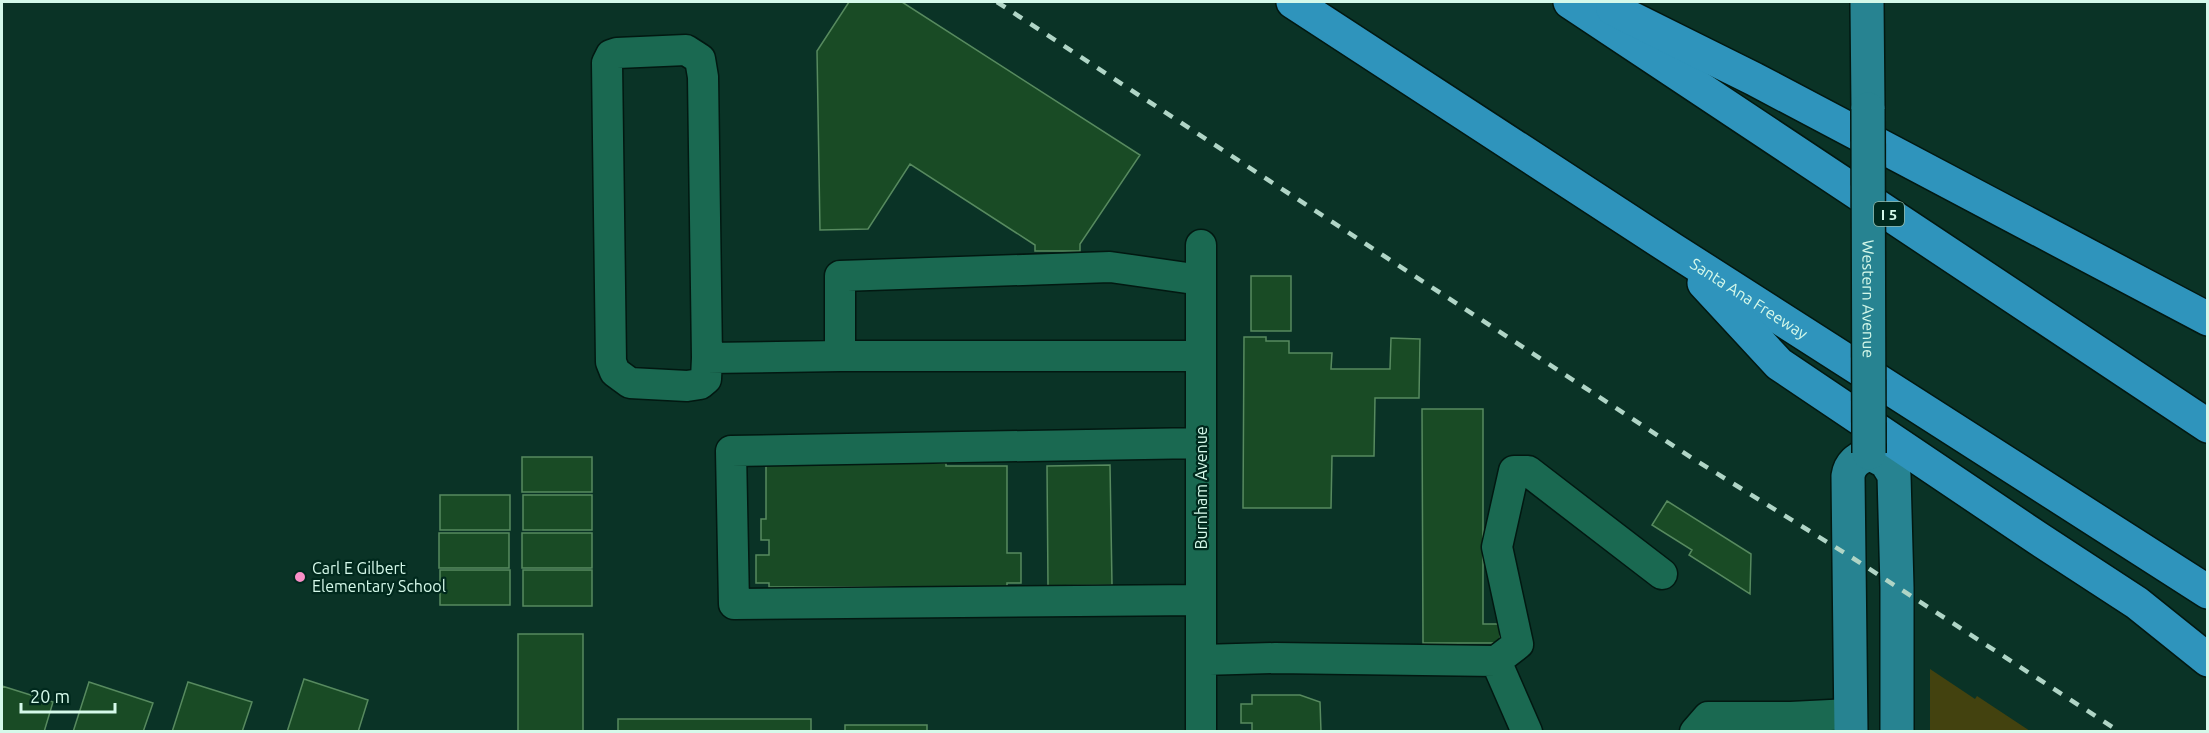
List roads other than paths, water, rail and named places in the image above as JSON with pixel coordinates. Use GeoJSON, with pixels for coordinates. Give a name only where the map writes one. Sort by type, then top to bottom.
{"type":"FeatureCollection","features":[{"type":"Feature","properties":{"kind":"highway","name":"Santa Ana Freeway"},"geometry":{"type":"LineString","coordinates":[[1293,2],[1672,249],[2208,592]]}},
{"type":"Feature","properties":{"kind":"highway","name":"I 5"},"geometry":{"type":"LineString","coordinates":[[1570,2],[2208,426]]}},
{"type":"Feature","properties":{"kind":"highway"},"geometry":{"type":"LineString","coordinates":[[1597,2],[1754,79],[2208,319]]}},
{"type":"Feature","properties":{"kind":"highway"},"geometry":{"type":"LineString","coordinates":[[1672,249],[1779,364],[2137,603],[2208,660]]}},
{"type":"Feature","properties":{"kind":"main road","name":"Western Avenue"},"geometry":{"type":"LineString","coordinates":[[1868,7],[1869,453]]}},
{"type":"Feature","properties":{"kind":"main road"},"geometry":{"type":"LineString","coordinates":[[1851,723],[1848,476],[1854,462],[1869,453],[1886,462],[1894,475],[1898,587],[1897,732]]}},
{"type":"Feature","properties":{"kind":"street"},"geometry":{"type":"LineString","coordinates":[[686,50],[700,59],[703,89],[707,358],[706,379],[700,384],[687,386],[630,383],[615,372],[611,362],[607,63],[611,55],[617,52],[686,50]]}},
{"type":"Feature","properties":{"kind":"street","name":"Burnham Avenue"},"geometry":{"type":"LineString","coordinates":[[1201,245],[1201,732]]}},
{"type":"Feature","properties":{"kind":"street"},"geometry":{"type":"LineString","coordinates":[[840,356],[840,276],[1110,267],[1201,280]]}},
{"type":"Feature","properties":{"kind":"street"},"geometry":{"type":"LineString","coordinates":[[707,358],[1201,356]]}},
{"type":"Feature","properties":{"kind":"street"},"geometry":{"type":"LineString","coordinates":[[1201,443],[731,451],[734,604],[1201,600]]}},
{"type":"Feature","properties":{"kind":"street"},"geometry":{"type":"LineString","coordinates":[[1201,660],[1275,658],[1496,661],[1518,644],[1497,547],[1514,471],[1528,471],[1662,574]]}},
{"type":"Feature","properties":{"kind":"street"},"geometry":{"type":"LineString","coordinates":[[1496,661],[1527,732]]}},
{"type":"Feature","properties":{"kind":"street"},"geometry":{"type":"LineString","coordinates":[[1695,732],[1708,717],[1791,717],[1851,723]]}},
{"type":"Feature","properties":{"kind":"railway"},"geometry":{"type":"LineString","coordinates":[[997,2],[1692,458],[1848,555],[2120,732]]}},
{"type":"Feature","properties":{"kind":"place","name":"Carl E Gilbert Elementary School"},"geometry":{"type":"Point","coordinates":[300,577]}}]}
